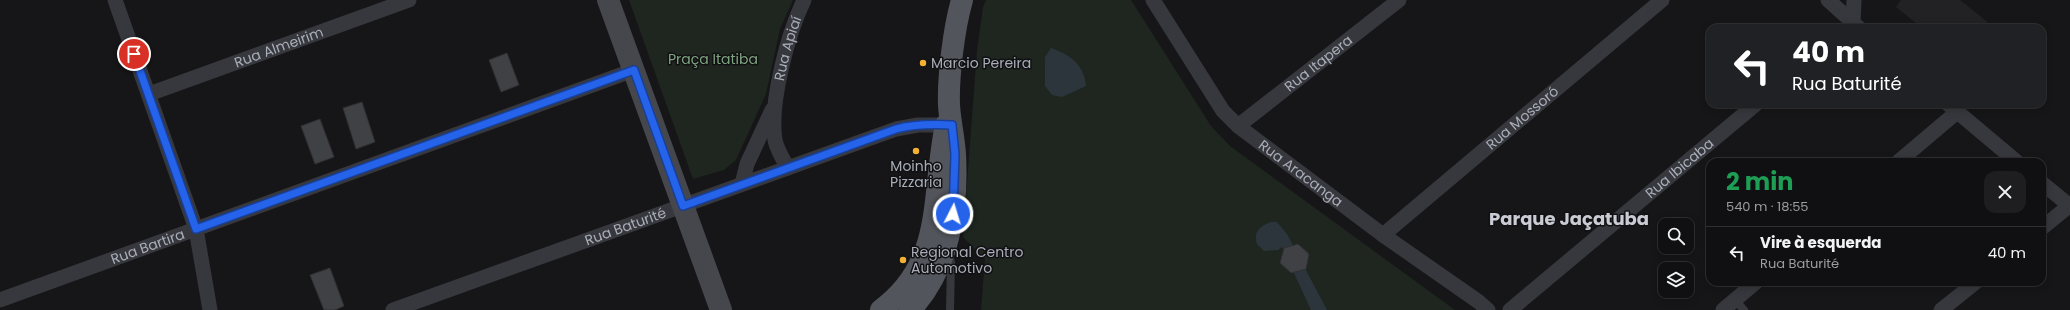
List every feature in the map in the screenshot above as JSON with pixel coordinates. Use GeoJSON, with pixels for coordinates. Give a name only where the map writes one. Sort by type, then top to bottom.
{"type":"FeatureCollection","features":[{"type":"Feature","properties":{"kind":"main road"},"geometry":{"type":"LineString","coordinates":[[901,310],[918,278],[932,226],[940,153],[949,119],[956,24],[962,0]]}},
{"type":"Feature","properties":{"kind":"main road"},"geometry":{"type":"LineString","coordinates":[[910,310],[918,302],[932,280],[947,244],[955,190],[955,154],[949,119]]}},
{"type":"Feature","properties":{"kind":"main road"},"geometry":{"type":"LineString","coordinates":[[881,310],[900,293],[923,259]]}},
{"type":"Feature","properties":{"kind":"street"},"geometry":{"type":"LineString","coordinates":[[115,0],[196,229],[210,310]]}},
{"type":"Feature","properties":{"kind":"street","name":"Rua Almeirim"},"geometry":{"type":"LineString","coordinates":[[149,94],[409,0]]}},
{"type":"Feature","properties":{"kind":"street"},"geometry":{"type":"LineString","coordinates":[[608,0],[721,310]]}},
{"type":"Feature","properties":{"kind":"street","name":"Rua Apiaí"},"geometry":{"type":"LineString","coordinates":[[788,168],[779,153],[775,141],[777,98],[785,53],[804,0]]}},
{"type":"Feature","properties":{"kind":"street","name":"Rua Aracanga"},"geometry":{"type":"LineString","coordinates":[[1153,0],[1223,111],[1238,126],[1383,235],[1479,302],[1488,310]]}},
{"type":"Feature","properties":{"kind":"street","name":"Rua Itapera"},"geometry":{"type":"LineString","coordinates":[[1238,126],[1399,0]]}},
{"type":"Feature","properties":{"kind":"street","name":"Rua Mossoró"},"geometry":{"type":"LineString","coordinates":[[1383,235],[1662,0]]}},
{"type":"Feature","properties":{"kind":"street"},"geometry":{"type":"LineString","coordinates":[[1828,0],[1851,24]]}},
{"type":"Feature","properties":{"kind":"street"},"geometry":{"type":"LineString","coordinates":[[1853,24],[1854,0]]}},
{"type":"Feature","properties":{"kind":"street","name":"Rua Bartira"},"geometry":{"type":"LineString","coordinates":[[0,300],[634,70]]}},
{"type":"Feature","properties":{"kind":"street","name":"Rua Apiaí"},"geometry":{"type":"LineString","coordinates":[[742,184],[748,164],[777,98]]}},
{"type":"Feature","properties":{"kind":"street","name":"Rua Ibicaba"},"geometry":{"type":"LineString","coordinates":[[1510,310],[1751,108]]}},
{"type":"Feature","properties":{"kind":"street"},"geometry":{"type":"LineString","coordinates":[[1902,158],[1953,108],[2012,158]]}},
{"type":"Feature","properties":{"kind":"street","name":"Rua Baturité"},"geometry":{"type":"LineString","coordinates":[[393,310],[896,129],[949,119]]}},
{"type":"Feature","properties":{"kind":"street"},"geometry":{"type":"LineString","coordinates":[[2046,186],[2070,205],[2046,225]]}},
{"type":"Feature","properties":{"kind":"street"},"geometry":{"type":"LineString","coordinates":[[1723,310],[1739,305],[1753,286]]}},
{"type":"Feature","properties":{"kind":"street"},"geometry":{"type":"LineString","coordinates":[[1941,310],[1971,286]]}},
{"type":"Feature","properties":{"kind":"lane"},"geometry":{"type":"LineString","coordinates":[[947,244],[951,263],[950,310]]}},
{"type":"Feature","properties":{"kind":"shaded area"},"geometry":{"type":"Polygon","coordinates":[[[1901,0],[1960,0],[1990,24],[1917,24],[1896,7],[1901,0]]]}},
{"type":"Feature","properties":{"kind":"shaded area"},"geometry":{"type":"Polygon","coordinates":[[[1051,48],[1075,61],[1085,78],[1086,86],[1062,97],[1052,95],[1045,86],[1045,57],[1051,48]]]}},
{"type":"Feature","properties":{"kind":"shaded area"},"geometry":{"type":"Polygon","coordinates":[[[1271,222],[1277,222],[1287,234],[1327,310],[1311,310],[1282,247],[1278,250],[1264,251],[1257,244],[1256,236],[1258,230],[1271,222]]]}},
{"type":"Feature","properties":{"kind":"green space","name":"Praça Itatiba"},"geometry":{"type":"Polygon","coordinates":[[[629,0],[793,0],[780,29],[766,94],[736,160],[724,170],[693,179],[629,0]]]}},
{"type":"Feature","properties":{"kind":"green space"},"geometry":{"type":"Polygon","coordinates":[[[986,0],[1131,0],[1211,126],[1230,146],[1455,310],[981,310],[985,259],[963,237],[977,51],[983,7],[986,0]]]}},
{"type":"Feature","properties":{"kind":"building"},"geometry":{"type":"Polygon","coordinates":[[[507,53],[519,85],[501,92],[489,60],[507,53]]]}},
{"type":"Feature","properties":{"kind":"building"},"geometry":{"type":"Polygon","coordinates":[[[362,102],[375,142],[356,149],[343,108],[362,102]]]}},
{"type":"Feature","properties":{"kind":"building"},"geometry":{"type":"Polygon","coordinates":[[[320,119],[334,157],[315,164],[301,126],[320,119]]]}},
{"type":"Feature","properties":{"kind":"building"},"geometry":{"type":"Polygon","coordinates":[[[1298,244],[1309,254],[1306,269],[1291,273],[1280,263],[1284,248],[1298,244]]]}},
{"type":"Feature","properties":{"kind":"building"},"geometry":{"type":"Polygon","coordinates":[[[330,268],[344,306],[335,310],[324,310],[310,275],[330,268]]]}},
{"type":"Feature","properties":{"kind":"place","name":"Marcio Pereira"},"geometry":{"type":"Point","coordinates":[923,63]}},
{"type":"Feature","properties":{"kind":"place","name":"Moinho Pizzaria"},"geometry":{"type":"Point","coordinates":[916,151]}},
{"type":"Feature","properties":{"kind":"place","name":"Regional Centro Automotivo"},"geometry":{"type":"Point","coordinates":[903,260]}},
{"type":"Feature","properties":{"kind":"district","name":"Parque Jaçatuba"},"geometry":{"type":"Point","coordinates":[1569,218]}},
{"type":"Feature","properties":{"kind":"route"},"geometry":{"type":"LineString","coordinates":[[134,54],[196,229],[634,70],[683,206],[896,129],[918,124],[952,125],[955,154],[953,214]]}}]}
